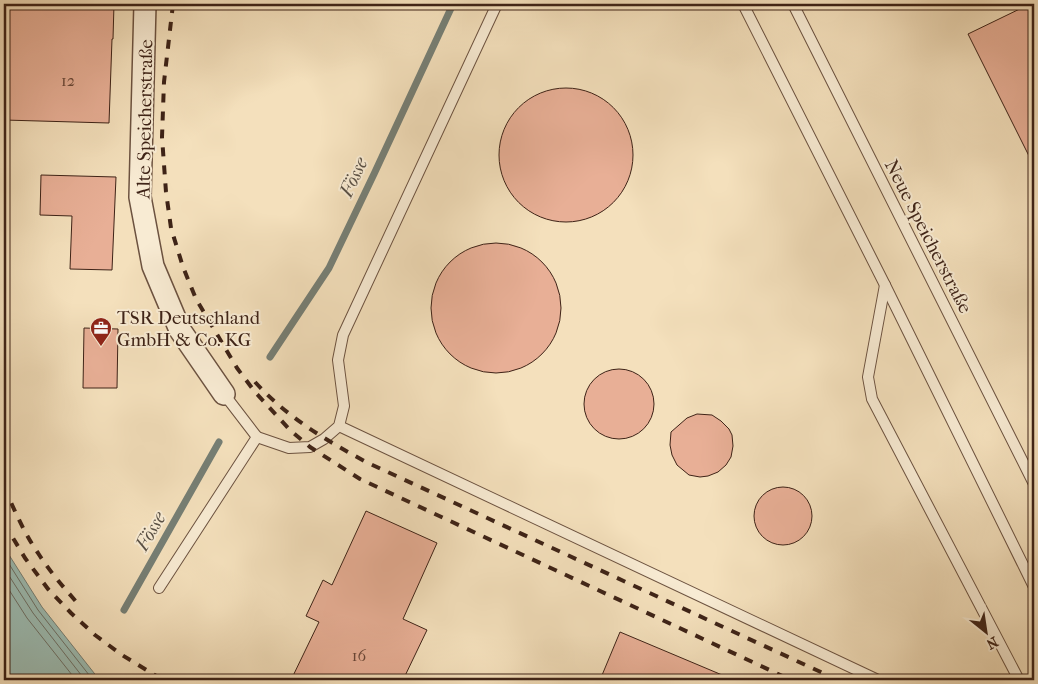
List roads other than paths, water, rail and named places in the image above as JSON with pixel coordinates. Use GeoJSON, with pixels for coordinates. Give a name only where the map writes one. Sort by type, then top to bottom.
{"type":"FeatureCollection","features":[{"type":"Feature","properties":{"kind":"street","name":"Alte Speicherstraße"},"geometry":{"type":"LineString","coordinates":[[146,4],[140,197],[153,266],[180,330],[224,394]]}},
{"type":"Feature","properties":{"kind":"lane"},"geometry":{"type":"LineString","coordinates":[[224,394],[257,437],[289,448],[310,448],[339,426],[344,406],[338,360],[343,335],[497,4]]}},
{"type":"Feature","properties":{"kind":"lane"},"geometry":{"type":"LineString","coordinates":[[743,4],[885,285],[1034,587]]}},
{"type":"Feature","properties":{"kind":"lane","name":"Neue Speicherstraße"},"geometry":{"type":"LineString","coordinates":[[793,4],[1034,484]]}},
{"type":"Feature","properties":{"kind":"lane"},"geometry":{"type":"LineString","coordinates":[[885,285],[868,376],[872,398],[1019,680]]}},
{"type":"Feature","properties":{"kind":"lane"},"geometry":{"type":"LineString","coordinates":[[339,426],[878,680]]}},
{"type":"Feature","properties":{"kind":"lane"},"geometry":{"type":"LineString","coordinates":[[159,588],[257,437]]}},
{"type":"Feature","properties":{"kind":"water"},"geometry":{"type":"Polygon","coordinates":[[[4,547],[42,607],[98,678],[103,680],[4,680],[4,547]]]}},
{"type":"Feature","properties":{"kind":"waterway","name":"Fösse"},"geometry":{"type":"LineString","coordinates":[[270,357],[329,268],[453,4]]}},
{"type":"Feature","properties":{"kind":"waterway","name":"Fösse"},"geometry":{"type":"LineString","coordinates":[[124,610],[219,442]]}},
{"type":"Feature","properties":{"kind":"railway"},"geometry":{"type":"LineString","coordinates":[[173,4],[164,82],[162,137],[171,228],[183,267],[196,299],[237,368],[255,392],[290,430],[310,447],[360,479],[791,680]]}},
{"type":"Feature","properties":{"kind":"railway"},"geometry":{"type":"LineString","coordinates":[[255,382],[280,406],[307,427],[366,462],[838,680]]}},
{"type":"Feature","properties":{"kind":"railway"},"geometry":{"type":"LineString","coordinates":[[4,487],[19,521],[33,545],[53,574],[80,606]]}},
{"type":"Feature","properties":{"kind":"railway"},"geometry":{"type":"LineString","coordinates":[[4,523],[25,558],[48,589],[71,613],[95,635],[122,655],[163,680]]}},
{"type":"Feature","properties":{"kind":"place","name":"TSR Deutschland GmbH & Co. KG"},"geometry":{"type":"Point","coordinates":[101,347]}}]}
